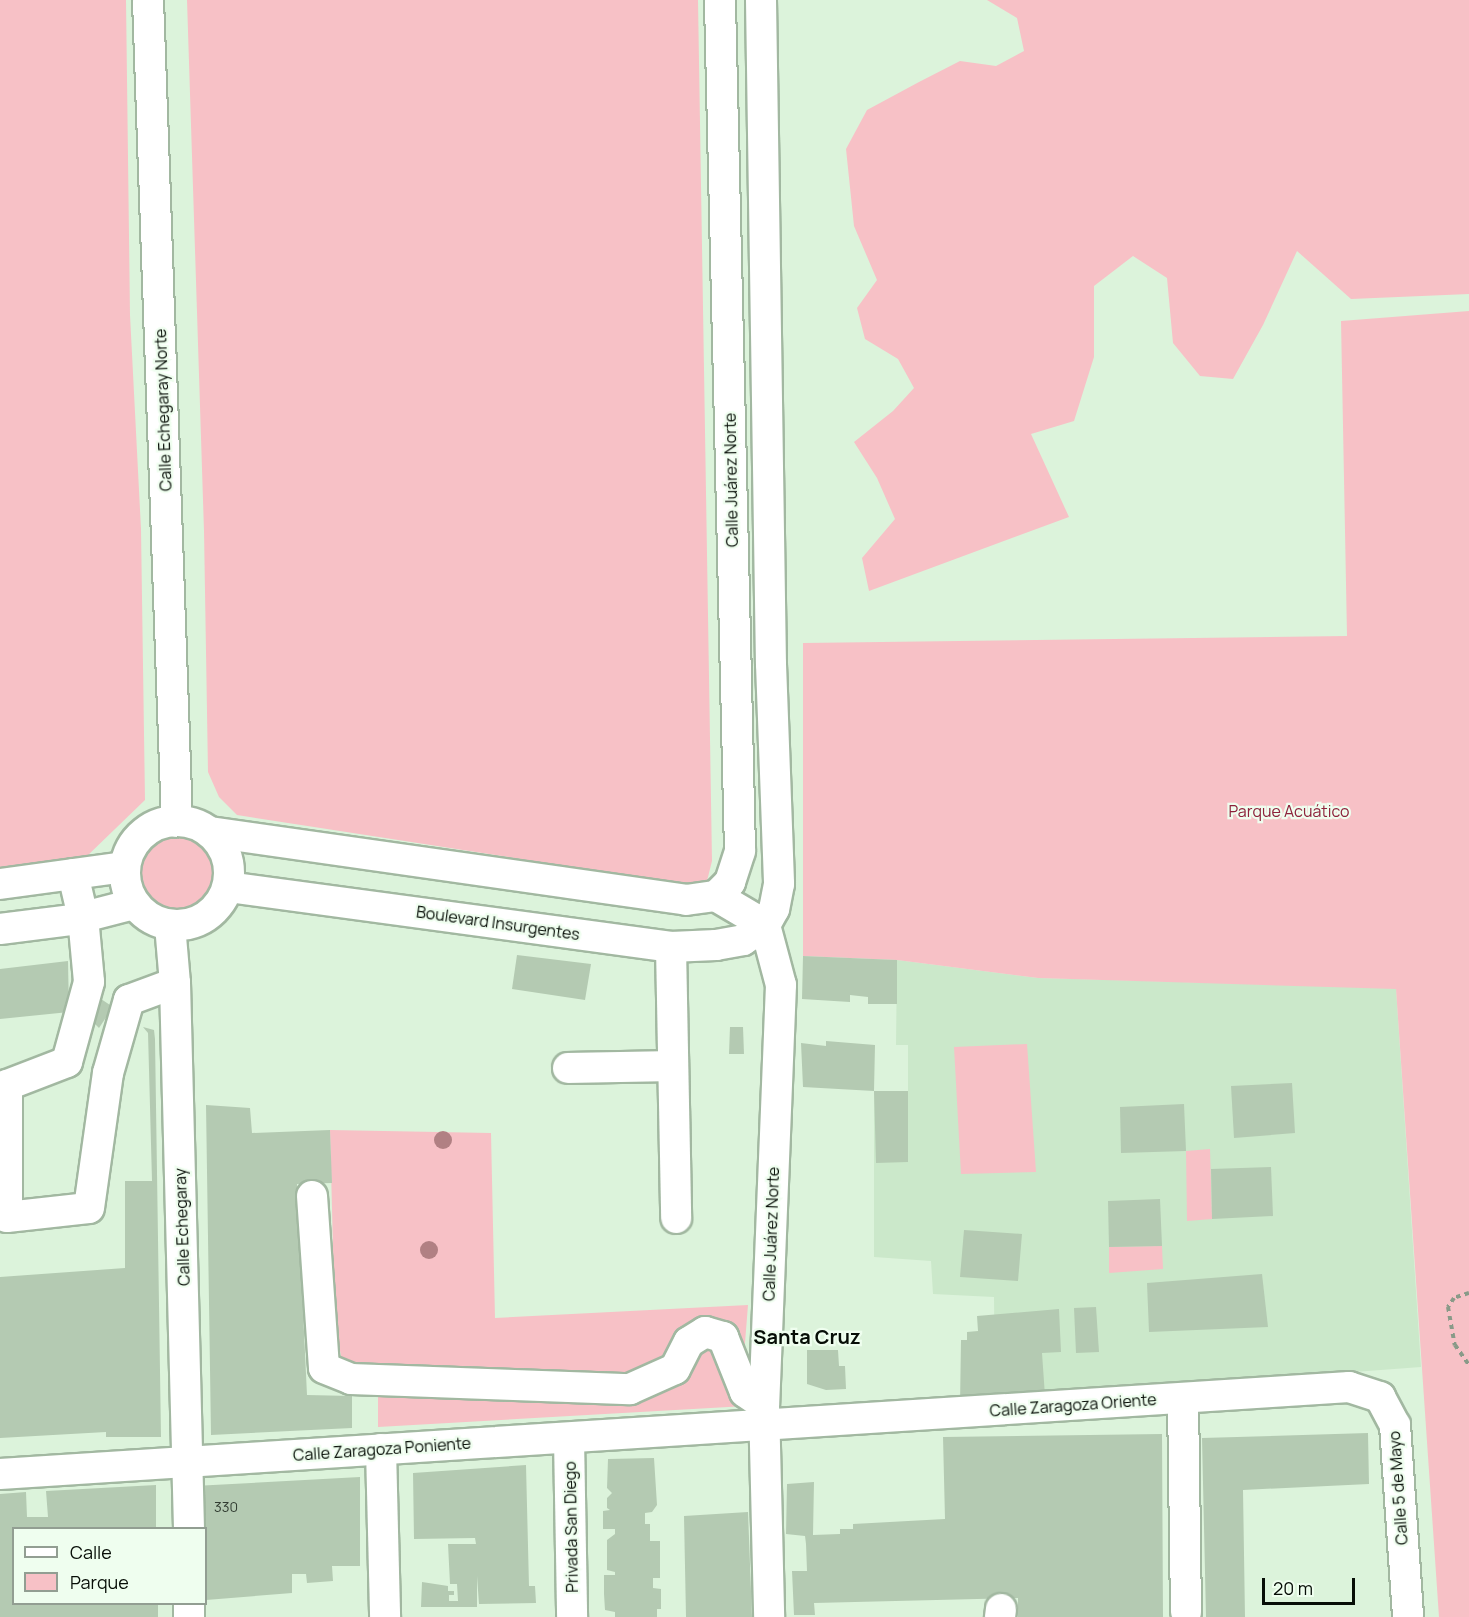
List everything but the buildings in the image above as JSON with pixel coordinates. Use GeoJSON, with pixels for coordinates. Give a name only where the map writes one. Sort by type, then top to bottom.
{"type":"FeatureCollection","features":[{"type":"Feature","properties":{"kind":"street","name":"Calle Echegaray Norte"},"geometry":{"type":"LineString","coordinates":[[148,0],[177,820]]}},
{"type":"Feature","properties":{"kind":"street","name":"Calle Juárez Norte"},"geometry":{"type":"LineString","coordinates":[[716,896],[730,882],[740,851],[720,0]]}},
{"type":"Feature","properties":{"kind":"street"},"geometry":{"type":"LineString","coordinates":[[210,832],[227,856],[228,886],[216,909],[195,922],[170,925],[150,918],[134,904],[126,886],[124,867],[133,844],[152,827],[177,820],[194,824],[210,832],[686,900],[716,896],[765,926],[774,909],[779,884],[771,664],[761,0]]}},
{"type":"Feature","properties":{"kind":"street"},"geometry":{"type":"LineString","coordinates":[[0,884],[124,867]]}},
{"type":"Feature","properties":{"kind":"street"},"geometry":{"type":"LineString","coordinates":[[73,874],[83,917],[89,982],[67,1062],[8,1085],[8,1217],[89,1208],[108,1073],[129,1000],[175,983]]}},
{"type":"Feature","properties":{"kind":"street","name":"Boulevard Insurgentes"},"geometry":{"type":"LineString","coordinates":[[228,886],[671,947],[716,945],[743,940],[765,926]]}},
{"type":"Feature","properties":{"kind":"street"},"geometry":{"type":"LineString","coordinates":[[0,929],[83,917],[134,904]]}},
{"type":"Feature","properties":{"kind":"street","name":"Calle Echegaray"},"geometry":{"type":"LineString","coordinates":[[170,925],[175,983],[189,1527]]}},
{"type":"Feature","properties":{"kind":"street","name":"Calle Juárez Norte"},"geometry":{"type":"LineString","coordinates":[[765,926],[781,985],[764,1415],[769,1617]]}},
{"type":"Feature","properties":{"kind":"street"},"geometry":{"type":"LineString","coordinates":[[671,947],[676,1218]]}},
{"type":"Feature","properties":{"kind":"street"},"geometry":{"type":"LineString","coordinates":[[568,1068],[673,1066]]}},
{"type":"Feature","properties":{"kind":"street"},"geometry":{"type":"LineString","coordinates":[[312,1196],[324,1368],[351,1379],[630,1389],[675,1369],[689,1342],[705,1332],[723,1337],[745,1392],[764,1415]]}},
{"type":"Feature","properties":{"kind":"street","name":"Calle Zaragoza Oriente"},"geometry":{"type":"LineString","coordinates":[[764,1415],[1183,1398],[1349,1387],[1380,1397]]}},
{"type":"Feature","properties":{"kind":"street","name":"Calle 5 de Mayo"},"geometry":{"type":"LineString","coordinates":[[1380,1397],[1395,1425],[1408,1617]]}},
{"type":"Feature","properties":{"kind":"street"},"geometry":{"type":"LineString","coordinates":[[1183,1398],[1186,1612]]}},
{"type":"Feature","properties":{"kind":"street","name":"Calle Zaragoza Poniente"},"geometry":{"type":"LineString","coordinates":[[0,1474],[569,1438],[764,1415]]}},
{"type":"Feature","properties":{"kind":"street","name":"Privada San Diego"},"geometry":{"type":"LineString","coordinates":[[569,1438],[572,1617]]}},
{"type":"Feature","properties":{"kind":"street"},"geometry":{"type":"LineString","coordinates":[[381,1449],[385,1617]]}},
{"type":"Feature","properties":{"kind":"path"},"geometry":{"type":"LineString","coordinates":[[1469,1293],[1454,1299],[1448,1307],[1455,1345],[1469,1365]]}},
{"type":"Feature","properties":{"kind":"shaded area"},"geometry":{"type":"Polygon","coordinates":[[[897,960],[1038,978],[1396,988],[1421,1367],[995,1399],[994,1297],[933,1294],[931,1261],[874,1257],[874,1091],[908,1091],[908,1045],[896,1045],[897,960]]]}},
{"type":"Feature","properties":{"kind":"green space"},"geometry":{"type":"Polygon","coordinates":[[[0,0],[126,0],[130,315],[141,529],[145,800],[85,858],[0,876],[0,0]]]}},
{"type":"Feature","properties":{"kind":"green space"},"geometry":{"type":"Polygon","coordinates":[[[187,0],[698,0],[712,861],[706,885],[683,884],[237,815],[219,797],[208,772],[204,531],[187,0]]]}},
{"type":"Feature","properties":{"kind":"green space"},"geometry":{"type":"Polygon","coordinates":[[[987,0],[1469,0],[1469,294],[1351,299],[1297,251],[1263,325],[1233,379],[1200,376],[1173,343],[1167,278],[1133,256],[1094,286],[1094,357],[1074,421],[1031,434],[1069,517],[869,591],[862,558],[895,519],[877,478],[854,442],[893,411],[914,388],[898,359],[865,339],[857,308],[877,280],[854,226],[846,149],[867,110],[960,61],[996,66],[1024,51],[1017,18],[987,0]]]}},
{"type":"Feature","properties":{"kind":"green space","name":"Parque Acuático"},"geometry":{"type":"Polygon","coordinates":[[[1469,311],[1469,1617],[1439,1617],[1396,989],[1038,978],[897,960],[803,956],[803,643],[1347,636],[1341,321],[1469,311]]]}},
{"type":"Feature","properties":{"kind":"green space"},"geometry":{"type":"Polygon","coordinates":[[[178,831],[194,835],[208,844],[217,858],[221,874],[217,890],[208,904],[194,913],[178,917],[162,913],[148,904],[139,890],[135,874],[139,858],[148,844],[162,835],[178,831]]]}},
{"type":"Feature","properties":{"kind":"green space"},"geometry":{"type":"Polygon","coordinates":[[[1027,1044],[1036,1172],[961,1174],[954,1047],[1027,1044]]]}},
{"type":"Feature","properties":{"kind":"green space"},"geometry":{"type":"Polygon","coordinates":[[[330,1130],[491,1133],[495,1318],[748,1305],[743,1368],[724,1326],[670,1360],[639,1375],[343,1365],[335,1327],[330,1130]]]}},
{"type":"Feature","properties":{"kind":"green space"},"geometry":{"type":"Polygon","coordinates":[[[1210,1149],[1212,1219],[1187,1221],[1186,1151],[1210,1149]]]}},
{"type":"Feature","properties":{"kind":"green space"},"geometry":{"type":"Polygon","coordinates":[[[1162,1246],[1163,1269],[1109,1273],[1109,1247],[1162,1246]]]}},
{"type":"Feature","properties":{"kind":"green space"},"geometry":{"type":"Polygon","coordinates":[[[720,1341],[746,1406],[378,1427],[378,1395],[643,1399],[688,1376],[702,1343],[720,1341]]]}},
{"type":"Feature","properties":{"kind":"district","name":"Santa Cruz"},"geometry":{"type":"Point","coordinates":[807,1336]}}]}
